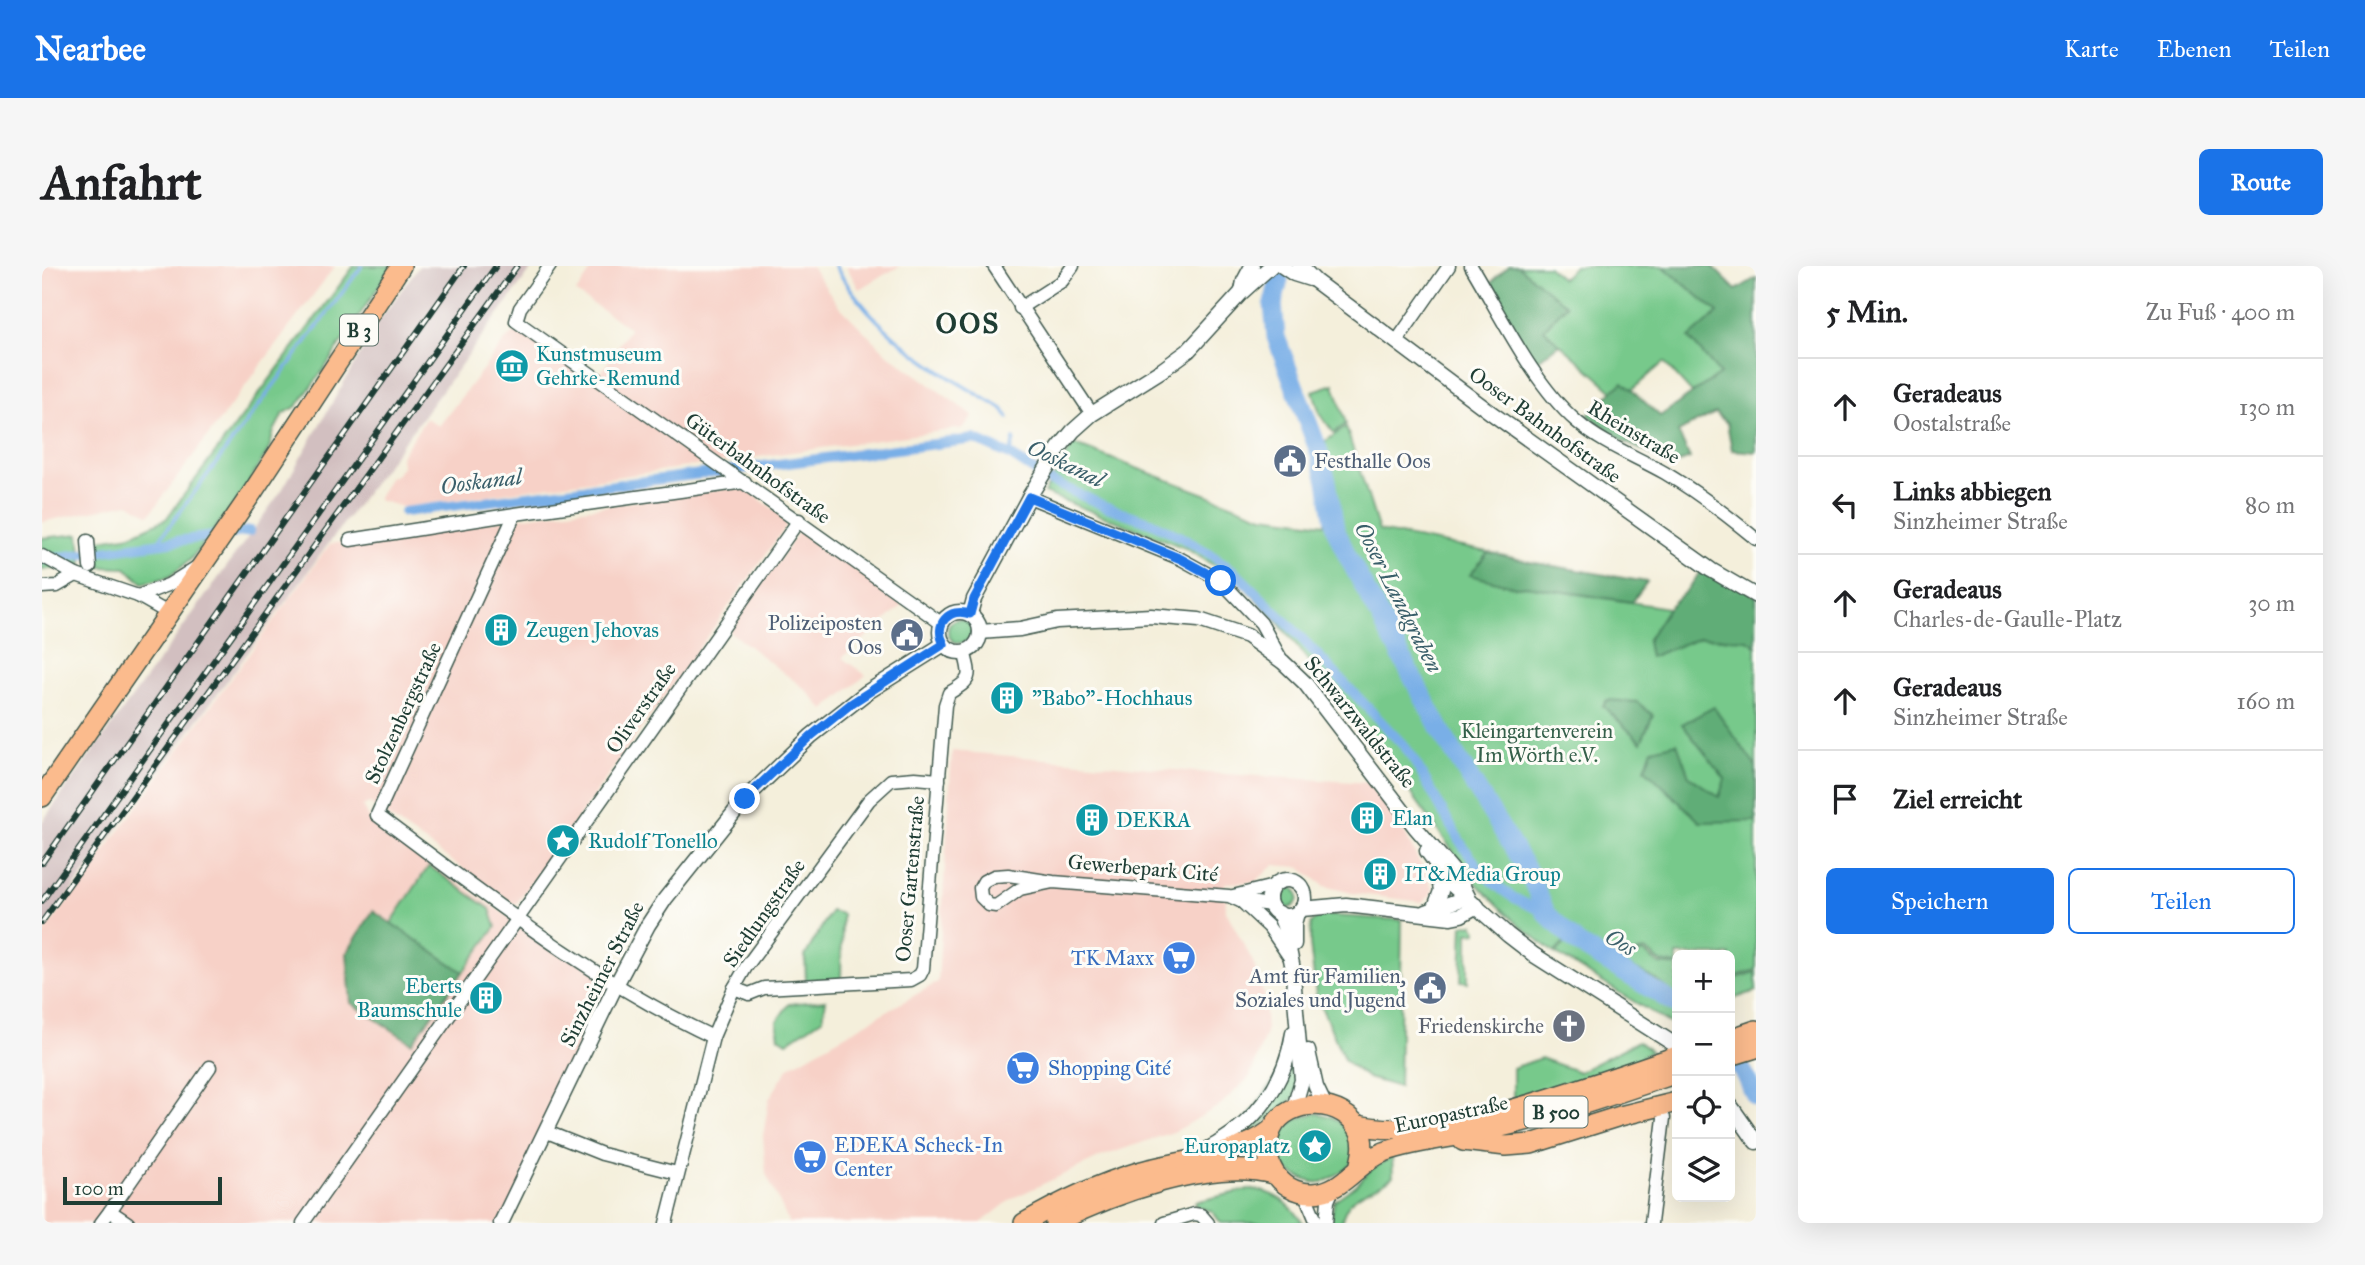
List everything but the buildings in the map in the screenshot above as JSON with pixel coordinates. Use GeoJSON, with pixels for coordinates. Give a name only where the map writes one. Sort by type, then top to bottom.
{"type":"FeatureCollection","features":[{"type":"Feature","properties":{"kind":"main road","name":"B 3"},"geometry":{"type":"LineString","coordinates":[[42,797],[240,511],[401,266]]}},
{"type":"Feature","properties":{"kind":"main road"},"geometry":{"type":"LineString","coordinates":[[1735,1037],[1756,1030]]}},
{"type":"Feature","properties":{"kind":"main road"},"geometry":{"type":"LineString","coordinates":[[1735,1054],[1756,1048]]}},
{"type":"Feature","properties":{"kind":"main road","name":"Europastraße"},"geometry":{"type":"LineString","coordinates":[[1355,1124],[1389,1129],[1459,1121],[1665,1072]]}},
{"type":"Feature","properties":{"kind":"main road","name":"Europastraße"},"geometry":{"type":"LineString","coordinates":[[1359,1168],[1369,1160],[1393,1149],[1488,1130],[1554,1113],[1665,1072]]}},
{"type":"Feature","properties":{"kind":"main road"},"geometry":{"type":"LineString","coordinates":[[1444,1138],[1506,1146],[1531,1144],[1620,1116],[1672,1103]]}},
{"type":"Feature","properties":{"kind":"main road"},"geometry":{"type":"LineString","coordinates":[[1024,1223],[1064,1201],[1112,1181],[1247,1145],[1271,1130],[1294,1108],[1310,1104],[1325,1106]]}},
{"type":"Feature","properties":{"kind":"main road","name":"B 500"},"geometry":{"type":"LineString","coordinates":[[1325,1106],[1336,1110],[1355,1124]]}},
{"type":"Feature","properties":{"kind":"main road"},"geometry":{"type":"LineString","coordinates":[[1355,1124],[1363,1150],[1359,1168]]}},
{"type":"Feature","properties":{"kind":"main road"},"geometry":{"type":"LineString","coordinates":[[1271,1130],[1268,1153],[1273,1174]]}},
{"type":"Feature","properties":{"kind":"main road","name":"B 500"},"geometry":{"type":"LineString","coordinates":[[1333,1189],[1359,1168]]}},
{"type":"Feature","properties":{"kind":"main road"},"geometry":{"type":"LineString","coordinates":[[1055,1223],[1118,1196],[1193,1175],[1255,1170],[1273,1174],[1290,1187],[1304,1192],[1333,1189]]}},
{"type":"Feature","properties":{"kind":"street","name":"Güterbahnhofstraße"},"geometry":{"type":"LineString","coordinates":[[550,266],[520,308],[516,321],[941,623]]}},
{"type":"Feature","properties":{"kind":"street"},"geometry":{"type":"LineString","coordinates":[[994,266],[1091,414]]}},
{"type":"Feature","properties":{"kind":"street"},"geometry":{"type":"LineString","coordinates":[[1020,308],[1062,281],[1073,266]]}},
{"type":"Feature","properties":{"kind":"street"},"geometry":{"type":"LineString","coordinates":[[1241,293],[1252,266]]}},
{"type":"Feature","properties":{"kind":"street"},"geometry":{"type":"LineString","coordinates":[[970,614],[974,599],[1059,448],[1091,414],[1188,351],[1241,293],[1270,266]]}},
{"type":"Feature","properties":{"kind":"street","name":"Ooser Bahnhofstraße"},"geometry":{"type":"LineString","coordinates":[[1282,266],[1294,274],[1315,281]]}},
{"type":"Feature","properties":{"kind":"street","name":"Ooser Bahnhofstraße"},"geometry":{"type":"LineString","coordinates":[[1300,266],[1315,281],[1396,342],[1711,570],[1756,596]]}},
{"type":"Feature","properties":{"kind":"street"},"geometry":{"type":"LineString","coordinates":[[1396,342],[1449,266]]}},
{"type":"Feature","properties":{"kind":"street","name":"Rheinstraße"},"geometry":{"type":"LineString","coordinates":[[1471,266],[1543,384],[1575,420],[1589,431],[1667,474],[1756,539]]}},
{"type":"Feature","properties":{"kind":"street"},"geometry":{"type":"LineString","coordinates":[[350,540],[741,479]]}},
{"type":"Feature","properties":{"kind":"street"},"geometry":{"type":"LineString","coordinates":[[1032,493],[1181,559],[1221,581],[1261,623],[1283,662]]}},
{"type":"Feature","properties":{"kind":"street","name":"Stolzenbergstraße"},"geometry":{"type":"LineString","coordinates":[[515,513],[377,815],[517,918],[616,985],[670,1017],[713,1037]]}},
{"type":"Feature","properties":{"kind":"street","name":"Oliverstraße"},"geometry":{"type":"LineString","coordinates":[[303,1223],[799,520]]}},
{"type":"Feature","properties":{"kind":"street"},"geometry":{"type":"LineString","coordinates":[[88,541],[90,567]]}},
{"type":"Feature","properties":{"kind":"street"},"geometry":{"type":"LineString","coordinates":[[138,596],[177,581],[210,554]]}},
{"type":"Feature","properties":{"kind":"street"},"geometry":{"type":"LineString","coordinates":[[42,556],[76,575],[138,596],[168,613]]}},
{"type":"Feature","properties":{"kind":"street"},"geometry":{"type":"LineString","coordinates":[[42,587],[57,586],[76,575]]}},
{"type":"Feature","properties":{"kind":"street"},"geometry":{"type":"LineString","coordinates":[[951,613],[970,614],[977,621],[979,632],[975,645],[964,651],[951,650],[940,636],[941,623],[951,613]]}},
{"type":"Feature","properties":{"kind":"street","name":"Schwarzwaldstraße"},"geometry":{"type":"LineString","coordinates":[[979,632],[1020,629],[1057,621],[1175,617],[1199,620],[1247,636],[1283,662],[1305,683],[1416,828],[1459,878],[1472,901]]}},
{"type":"Feature","properties":{"kind":"street","name":"Sinzheimer Straße"},"geometry":{"type":"LineString","coordinates":[[501,1223],[616,985],[665,899],[745,799],[811,736],[852,703],[944,644]]}},
{"type":"Feature","properties":{"kind":"street","name":"Ooser Gartenstraße"},"geometry":{"type":"LineString","coordinates":[[734,988],[749,994],[764,988],[911,980],[920,975],[923,969],[947,698],[949,693],[966,683],[968,678],[964,651]]}},
{"type":"Feature","properties":{"kind":"street","name":"Siedlungstraße"},"geometry":{"type":"LineString","coordinates":[[666,1223],[713,1037],[746,967],[869,800],[891,780],[939,780]]}},
{"type":"Feature","properties":{"kind":"street","name":"Schwarzwaldstraße"},"geometry":{"type":"LineString","coordinates":[[1416,828],[1437,867],[1451,884],[1534,955],[1672,1043]]}},
{"type":"Feature","properties":{"kind":"street"},"geometry":{"type":"LineString","coordinates":[[1434,910],[1441,887],[1437,867]]}},
{"type":"Feature","properties":{"kind":"street","name":"Gewerbepark Cité"},"geometry":{"type":"LineString","coordinates":[[1053,882],[1020,889],[996,906],[989,905],[981,897],[980,888],[984,881],[994,876],[1023,876],[1053,882],[1235,898],[1275,909],[1288,916],[1299,911],[1346,905],[1451,917],[1461,915],[1472,901]]}},
{"type":"Feature","properties":{"kind":"street","name":"Gewerbepark Cité"},"geometry":{"type":"LineString","coordinates":[[1235,898],[1288,880],[1303,889],[1346,905]]}},
{"type":"Feature","properties":{"kind":"street"},"geometry":{"type":"LineString","coordinates":[[1273,886],[1269,897],[1284,926],[1292,964],[1303,1080],[1294,1108]]}},
{"type":"Feature","properties":{"kind":"street"},"geometry":{"type":"LineString","coordinates":[[1303,889],[1305,899],[1299,911],[1294,940],[1300,1004],[1312,1076],[1325,1106]]}},
{"type":"Feature","properties":{"kind":"street"},"geometry":{"type":"LineString","coordinates":[[1235,898],[1269,928],[1285,949],[1292,964]]}},
{"type":"Feature","properties":{"kind":"street","name":"Gewerbepark Cité"},"geometry":{"type":"LineString","coordinates":[[1418,913],[1472,901]]}},
{"type":"Feature","properties":{"kind":"street"},"geometry":{"type":"LineString","coordinates":[[1187,1160],[1234,1134],[1255,1115],[1272,1093],[1284,1068],[1296,1014]]}},
{"type":"Feature","properties":{"kind":"street"},"geometry":{"type":"LineString","coordinates":[[101,1223],[210,1067]]}},
{"type":"Feature","properties":{"kind":"street"},"geometry":{"type":"LineString","coordinates":[[1735,1113],[1756,1143]]}},
{"type":"Feature","properties":{"kind":"street"},"geometry":{"type":"LineString","coordinates":[[1651,1223],[1664,1118]]}},
{"type":"Feature","properties":{"kind":"street"},"geometry":{"type":"LineString","coordinates":[[1740,1121],[1745,1138],[1756,1156]]}},
{"type":"Feature","properties":{"kind":"street"},"geometry":{"type":"LineString","coordinates":[[547,1132],[602,1154],[677,1173]]}},
{"type":"Feature","properties":{"kind":"street"},"geometry":{"type":"LineString","coordinates":[[1326,1223],[1328,1201],[1333,1189]]}},
{"type":"Feature","properties":{"kind":"street"},"geometry":{"type":"LineString","coordinates":[[1304,1192],[1317,1223]]}},
{"type":"Feature","properties":{"kind":"street"},"geometry":{"type":"LineString","coordinates":[[110,1210],[128,1223]]}},
{"type":"Feature","properties":{"kind":"street"},"geometry":{"type":"LineString","coordinates":[[1164,1223],[1194,1214],[1201,1215],[1208,1223]]}},
{"type":"Feature","properties":{"kind":"shaded area"},"geometry":{"type":"Polygon","coordinates":[[[42,266],[335,266],[149,515],[129,503],[42,522],[42,266]]]}},
{"type":"Feature","properties":{"kind":"shaded area"},"geometry":{"type":"Polygon","coordinates":[[[419,266],[534,266],[42,931],[42,822],[282,490],[381,318],[419,266]]]}},
{"type":"Feature","properties":{"kind":"shaded area"},"geometry":{"type":"Polygon","coordinates":[[[594,266],[811,266],[838,305],[884,351],[973,416],[963,428],[403,507],[377,500],[389,478],[397,474],[402,466],[401,456],[426,418],[439,426],[507,338],[519,331],[595,382],[630,328],[576,293],[594,266]]]}},
{"type":"Feature","properties":{"kind":"shaded area"},"geometry":{"type":"Polygon","coordinates":[[[846,266],[900,266],[859,289],[846,266]]]}},
{"type":"Feature","properties":{"kind":"shaded area"},"geometry":{"type":"Polygon","coordinates":[[[727,489],[746,489],[785,518],[786,526],[517,903],[514,904],[370,804],[362,806],[370,821],[510,918],[616,985],[501,1223],[42,1223],[42,936],[330,544],[727,489]]]}},
{"type":"Feature","properties":{"kind":"shaded area"},"geometry":{"type":"Polygon","coordinates":[[[801,529],[903,605],[842,658],[866,675],[824,710],[805,689],[729,631],[801,529]]]}},
{"type":"Feature","properties":{"kind":"shaded area"},"geometry":{"type":"Polygon","coordinates":[[[952,751],[1208,773],[1371,783],[1404,832],[1433,889],[1430,896],[1422,902],[1352,893],[1324,886],[1300,867],[1274,865],[1255,882],[1225,883],[1226,911],[1253,962],[1264,997],[1266,1033],[1250,1077],[1219,1106],[1176,1131],[1103,1156],[1013,1198],[981,1223],[789,1223],[766,1174],[763,1136],[769,1099],[789,1067],[938,982],[952,751]]]}},
{"type":"Feature","properties":{"kind":"green space"},"geometry":{"type":"Polygon","coordinates":[[[354,266],[392,266],[297,406],[283,414],[269,449],[241,495],[190,560],[169,577],[143,583],[126,568],[98,567],[94,559],[93,541],[131,535],[166,519],[354,266]]]}},
{"type":"Feature","properties":{"kind":"green space"},"geometry":{"type":"Polygon","coordinates":[[[1509,266],[1518,266],[1566,305],[1544,329],[1559,344],[1533,364],[1487,289],[1509,266]]]}},
{"type":"Feature","properties":{"kind":"green space"},"geometry":{"type":"Polygon","coordinates":[[[1518,266],[1548,266],[1562,279],[1574,266],[1663,266],[1718,313],[1721,374],[1692,393],[1664,362],[1632,390],[1623,383],[1613,391],[1544,330],[1518,266]]]}},
{"type":"Feature","properties":{"kind":"green space"},"geometry":{"type":"Polygon","coordinates":[[[1663,266],[1712,266],[1736,290],[1756,278],[1756,452],[1732,450],[1727,423],[1715,413],[1678,432],[1690,458],[1673,465],[1622,441],[1587,415],[1623,382],[1660,416],[1720,374],[1689,338],[1718,313],[1663,266]]]}},
{"type":"Feature","properties":{"kind":"green space"},"geometry":{"type":"Polygon","coordinates":[[[1334,384],[1346,424],[1334,433],[1320,414],[1313,391],[1334,384]]]}},
{"type":"Feature","properties":{"kind":"green space","name":"Kleingartenverein Im Wörth e.V."},"geometry":{"type":"Polygon","coordinates":[[[1346,427],[1379,531],[1488,552],[1471,574],[1516,587],[1526,586],[1668,608],[1647,641],[1650,657],[1701,637],[1748,640],[1756,646],[1756,970],[1735,976],[1735,950],[1672,950],[1672,964],[1661,962],[1645,950],[1616,959],[1593,948],[1547,907],[1532,879],[1525,883],[1540,914],[1565,942],[1554,953],[1511,918],[1475,882],[1396,772],[1276,620],[1239,581],[1185,548],[1044,493],[1073,444],[1263,516],[1325,524],[1325,493],[1314,449],[1346,427]]]}},
{"type":"Feature","properties":{"kind":"green space"},"geometry":{"type":"Polygon","coordinates":[[[79,534],[82,564],[42,570],[42,538],[79,534]]]}},
{"type":"Feature","properties":{"kind":"green space"},"geometry":{"type":"Polygon","coordinates":[[[1488,552],[1647,582],[1632,602],[1526,586],[1516,587],[1470,575],[1488,552]]]}},
{"type":"Feature","properties":{"kind":"green space"},"geometry":{"type":"Polygon","coordinates":[[[1704,567],[1756,596],[1756,646],[1748,640],[1701,637],[1650,657],[1647,641],[1668,608],[1688,589],[1704,567]]]}},
{"type":"Feature","properties":{"kind":"green space"},"geometry":{"type":"Polygon","coordinates":[[[960,619],[969,622],[972,631],[969,640],[960,643],[951,640],[948,631],[951,622],[960,619]]]}},
{"type":"Feature","properties":{"kind":"green space"},"geometry":{"type":"Polygon","coordinates":[[[1607,700],[1637,702],[1653,715],[1641,742],[1603,706],[1607,700]]]}},
{"type":"Feature","properties":{"kind":"green space"},"geometry":{"type":"Polygon","coordinates":[[[1714,707],[1756,767],[1756,821],[1700,822],[1645,769],[1652,749],[1677,743],[1689,776],[1719,797],[1725,779],[1682,724],[1714,707]]]}},
{"type":"Feature","properties":{"kind":"green space"},"geometry":{"type":"Polygon","coordinates":[[[429,866],[490,909],[496,927],[463,972],[391,923],[429,866]]]}},
{"type":"Feature","properties":{"kind":"green space"},"geometry":{"type":"Polygon","coordinates":[[[1283,886],[1291,886],[1298,893],[1298,901],[1291,908],[1283,908],[1276,901],[1276,893],[1283,886]]]}},
{"type":"Feature","properties":{"kind":"green space"},"geometry":{"type":"Polygon","coordinates":[[[373,911],[463,972],[412,1043],[351,1003],[347,953],[373,911]]]}},
{"type":"Feature","properties":{"kind":"green space"},"geometry":{"type":"Polygon","coordinates":[[[831,911],[842,914],[841,980],[806,981],[805,956],[831,911]]]}},
{"type":"Feature","properties":{"kind":"green space"},"geometry":{"type":"Polygon","coordinates":[[[1320,915],[1402,920],[1399,1087],[1368,1078],[1345,1061],[1316,995],[1310,944],[1311,923],[1320,915]]]}},
{"type":"Feature","properties":{"kind":"green space"},"geometry":{"type":"Polygon","coordinates":[[[1473,924],[1477,932],[1468,933],[1468,982],[1461,981],[1463,925],[1473,924]]]}},
{"type":"Feature","properties":{"kind":"green space"},"geometry":{"type":"Polygon","coordinates":[[[1567,942],[1672,1007],[1672,1025],[1555,953],[1567,942]]]}},
{"type":"Feature","properties":{"kind":"green space"},"geometry":{"type":"Polygon","coordinates":[[[1644,952],[1659,964],[1672,965],[1672,994],[1658,981],[1618,960],[1644,952]]]}},
{"type":"Feature","properties":{"kind":"green space"},"geometry":{"type":"Polygon","coordinates":[[[1756,972],[1756,991],[1735,998],[1735,978],[1756,972]]]}},
{"type":"Feature","properties":{"kind":"green space"},"geometry":{"type":"Polygon","coordinates":[[[826,1000],[823,1018],[787,1042],[779,1037],[777,1021],[789,1004],[826,1000]]]}},
{"type":"Feature","properties":{"kind":"green space"},"geometry":{"type":"Polygon","coordinates":[[[1638,1041],[1651,1052],[1642,1056],[1643,1060],[1513,1100],[1513,1068],[1541,1058],[1579,1072],[1638,1041]]]}},
{"type":"Feature","properties":{"kind":"green space"},"geometry":{"type":"Polygon","coordinates":[[[1295,1050],[1299,1085],[1294,1098],[1254,1132],[1233,1138],[1295,1050]]]}},
{"type":"Feature","properties":{"kind":"green space"},"geometry":{"type":"Polygon","coordinates":[[[1316,1113],[1332,1117],[1349,1130],[1356,1131],[1354,1162],[1318,1183],[1303,1179],[1280,1167],[1278,1155],[1279,1137],[1283,1130],[1295,1120],[1316,1113]]]}},
{"type":"Feature","properties":{"kind":"green space"},"geometry":{"type":"Polygon","coordinates":[[[1392,1157],[1393,1176],[1356,1197],[1350,1203],[1341,1223],[1331,1223],[1334,1201],[1356,1185],[1370,1170],[1392,1157]]]}},
{"type":"Feature","properties":{"kind":"green space"},"geometry":{"type":"Polygon","coordinates":[[[1251,1189],[1281,1200],[1303,1223],[1221,1223],[1212,1211],[1197,1207],[1195,1202],[1251,1189]]]}},
{"type":"Feature","properties":{"kind":"waterway"},"geometry":{"type":"LineString","coordinates":[[157,543],[362,266]]}},
{"type":"Feature","properties":{"kind":"waterway"},"geometry":{"type":"LineString","coordinates":[[835,266],[852,291],[889,332],[931,365],[1004,410],[1008,418]]}},
{"type":"Feature","properties":{"kind":"waterway","name":"Ooser Landgraben"},"geometry":{"type":"LineString","coordinates":[[1279,280],[1273,304],[1276,337],[1318,449],[1335,528],[1446,740],[1529,873],[1546,913],[1578,944],[1672,1002]]}},
{"type":"Feature","properties":{"kind":"waterway","name":"Ooskanal"},"geometry":{"type":"LineString","coordinates":[[404,512],[974,439],[1010,455],[1050,481],[1179,536],[1233,570],[1405,747],[1452,828],[1478,866],[1511,896],[1546,913]]}},
{"type":"Feature","properties":{"kind":"waterway"},"geometry":{"type":"LineString","coordinates":[[1010,455],[1014,439]]}},
{"type":"Feature","properties":{"kind":"waterway","name":"Ooskanal"},"geometry":{"type":"LineString","coordinates":[[45,559],[250,531]]}},
{"type":"Feature","properties":{"kind":"waterway","name":"Oos"},"geometry":{"type":"LineString","coordinates":[[1735,1060],[1756,1097]]}},
{"type":"Feature","properties":{"kind":"railway"},"geometry":{"type":"LineString","coordinates":[[42,863],[464,266]]}},
{"type":"Feature","properties":{"kind":"railway"},"geometry":{"type":"LineString","coordinates":[[42,901],[496,266]]}},
{"type":"Feature","properties":{"kind":"railway"},"geometry":{"type":"LineString","coordinates":[[42,922],[517,266]]}},
{"type":"Feature","properties":{"kind":"place","name":"Kunstmuseum Gehrke-Remund"},"geometry":{"type":"Point","coordinates":[512,366]}},
{"type":"Feature","properties":{"kind":"place","name":"Festhalle Oos"},"geometry":{"type":"Point","coordinates":[1290,461]}},
{"type":"Feature","properties":{"kind":"place","name":"Zeugen Jehovas"},"geometry":{"type":"Point","coordinates":[501,630]}},
{"type":"Feature","properties":{"kind":"place","name":"Polizeiposten Oos"},"geometry":{"type":"Point","coordinates":[907,635]}},
{"type":"Feature","properties":{"kind":"place","name":"\"Babo\"-Hochhaus"},"geometry":{"type":"Point","coordinates":[1007,698]}},
{"type":"Feature","properties":{"kind":"place","name":"Elan"},"geometry":{"type":"Point","coordinates":[1367,818]}},
{"type":"Feature","properties":{"kind":"place","name":"DEKRA"},"geometry":{"type":"Point","coordinates":[1092,820]}},
{"type":"Feature","properties":{"kind":"place","name":"Rudolf Tonello"},"geometry":{"type":"Point","coordinates":[563,841]}},
{"type":"Feature","properties":{"kind":"place","name":"IT&Media Group"},"geometry":{"type":"Point","coordinates":[1380,874]}},
{"type":"Feature","properties":{"kind":"place","name":"TK Maxx"},"geometry":{"type":"Point","coordinates":[1179,958]}},
{"type":"Feature","properties":{"kind":"place","name":"Amt für Familien, Soziales und Jugend"},"geometry":{"type":"Point","coordinates":[1430,988]}},
{"type":"Feature","properties":{"kind":"place","name":"Eberts Baumschule"},"geometry":{"type":"Point","coordinates":[486,998]}},
{"type":"Feature","properties":{"kind":"place","name":"Friedenskirche"},"geometry":{"type":"Point","coordinates":[1569,1026]}},
{"type":"Feature","properties":{"kind":"place","name":"Shopping Cité"},"geometry":{"type":"Point","coordinates":[1023,1068]}},
{"type":"Feature","properties":{"kind":"place","name":"Europaplatz"},"geometry":{"type":"Point","coordinates":[1315,1146]}},
{"type":"Feature","properties":{"kind":"place","name":"EDEKA Scheck-In Center"},"geometry":{"type":"Point","coordinates":[810,1157]}},
{"type":"Feature","properties":{"kind":"district","name":"OOS"},"geometry":{"type":"Point","coordinates":[968,323]}},
{"type":"Feature","properties":{"kind":"route"},"geometry":{"type":"LineString","coordinates":[[745,799],[811,736],[866,692],[944,644],[940,636],[941,623],[951,613],[970,614],[974,599],[1029,497],[1181,559],[1221,581]]}}]}
